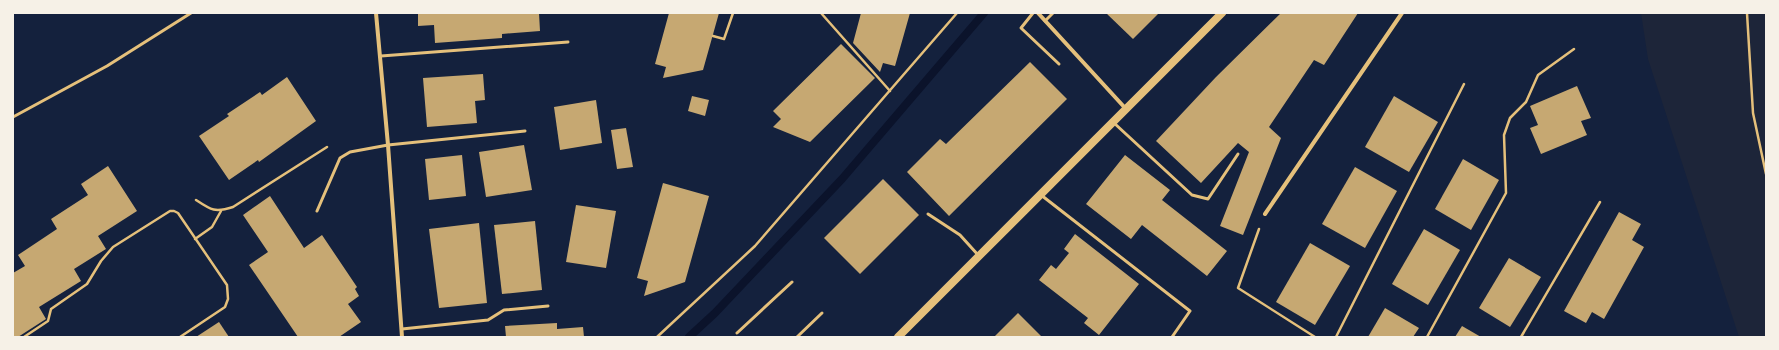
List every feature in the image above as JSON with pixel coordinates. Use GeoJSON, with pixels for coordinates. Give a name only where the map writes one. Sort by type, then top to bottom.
{"type":"FeatureCollection","features":[{"type":"Feature","properties":{"kind":"main road"},"geometry":{"type":"LineString","coordinates":[[898,337],[1222,13]]}},
{"type":"Feature","properties":{"kind":"street"},"geometry":{"type":"LineString","coordinates":[[376,13],[381,56],[402,337]]}},
{"type":"Feature","properties":{"kind":"street"},"geometry":{"type":"LineString","coordinates":[[1038,13],[1126,109]]}},
{"type":"Feature","properties":{"kind":"street"},"geometry":{"type":"LineString","coordinates":[[1265,214],[1402,13]]}},
{"type":"Feature","properties":{"kind":"lane"},"geometry":{"type":"LineString","coordinates":[[13,117],[107,66],[191,13]]}},
{"type":"Feature","properties":{"kind":"lane"},"geometry":{"type":"LineString","coordinates":[[1033,13],[1021,28],[1059,64]]}},
{"type":"Feature","properties":{"kind":"lane"},"geometry":{"type":"LineString","coordinates":[[1045,21],[1053,13]]}},
{"type":"Feature","properties":{"kind":"lane"},"geometry":{"type":"LineString","coordinates":[[381,56],[568,42]]}},
{"type":"Feature","properties":{"kind":"lane"},"geometry":{"type":"LineString","coordinates":[[1113,122],[1192,195],[1208,199],[1238,154]]}},
{"type":"Feature","properties":{"kind":"lane"},"geometry":{"type":"LineString","coordinates":[[317,211],[340,158],[350,152],[388,145],[525,131]]}},
{"type":"Feature","properties":{"kind":"lane"},"geometry":{"type":"LineString","coordinates":[[1040,194],[1190,311],[1172,337]]}},
{"type":"Feature","properties":{"kind":"lane"},"geometry":{"type":"LineString","coordinates":[[928,214],[960,235],[979,256]]}},
{"type":"Feature","properties":{"kind":"lane"},"geometry":{"type":"LineString","coordinates":[[737,333],[792,282]]}},
{"type":"Feature","properties":{"kind":"lane"},"geometry":{"type":"LineString","coordinates":[[402,329],[488,320],[504,310],[548,306]]}},
{"type":"Feature","properties":{"kind":"lane"},"geometry":{"type":"LineString","coordinates":[[797,337],[822,314]]}},
{"type":"Feature","properties":{"kind":"path"},"geometry":{"type":"LineString","coordinates":[[713,36],[724,39],[734,13]]}},
{"type":"Feature","properties":{"kind":"path"},"geometry":{"type":"LineString","coordinates":[[821,13],[890,91]]}},
{"type":"Feature","properties":{"kind":"path"},"geometry":{"type":"LineString","coordinates":[[657,337],[755,246],[957,13]]}},
{"type":"Feature","properties":{"kind":"path"},"geometry":{"type":"LineString","coordinates":[[1747,13],[1753,113],[1766,174]]}},
{"type":"Feature","properties":{"kind":"path"},"geometry":{"type":"LineString","coordinates":[[1427,337],[1506,193],[1504,135],[1510,118],[1526,102],[1538,75],[1574,49]]}},
{"type":"Feature","properties":{"kind":"path"},"geometry":{"type":"LineString","coordinates":[[1336,337],[1464,84]]}},
{"type":"Feature","properties":{"kind":"path"},"geometry":{"type":"LineString","coordinates":[[196,200],[211,210],[222,211],[233,207],[328,147]]}},
{"type":"Feature","properties":{"kind":"path"},"geometry":{"type":"LineString","coordinates":[[1521,337],[1600,202]]}},
{"type":"Feature","properties":{"kind":"path"},"geometry":{"type":"LineString","coordinates":[[24,337],[48,321],[51,309],[87,284],[101,261],[113,247],[170,211],[178,213],[227,285],[228,299],[225,307],[180,337]]}},
{"type":"Feature","properties":{"kind":"path"},"geometry":{"type":"LineString","coordinates":[[195,239],[212,227],[222,211]]}},
{"type":"Feature","properties":{"kind":"path"},"geometry":{"type":"LineString","coordinates":[[1265,214],[1238,288],[1315,337]]}},
{"type":"Feature","properties":{"kind":"shaded area"},"geometry":{"type":"Polygon","coordinates":[[[1641,13],[1766,13],[1766,337],[1739,337],[1648,59],[1641,13]]]}},
{"type":"Feature","properties":{"kind":"building"},"geometry":{"type":"Polygon","coordinates":[[[418,13],[539,13],[540,31],[502,34],[502,38],[435,43],[434,25],[418,26],[418,13]]]}},
{"type":"Feature","properties":{"kind":"building"},"geometry":{"type":"Polygon","coordinates":[[[669,13],[719,13],[703,70],[663,78],[666,67],[655,64],[669,13]]]}},
{"type":"Feature","properties":{"kind":"building"},"geometry":{"type":"Polygon","coordinates":[[[861,13],[910,13],[895,66],[883,63],[880,72],[853,43],[861,13]]]}},
{"type":"Feature","properties":{"kind":"building"},"geometry":{"type":"Polygon","coordinates":[[[1106,13],[1159,13],[1133,39],[1106,13]]]}},
{"type":"Feature","properties":{"kind":"building"},"geometry":{"type":"Polygon","coordinates":[[[1281,13],[1358,13],[1324,65],[1314,60],[1269,127],[1281,138],[1243,235],[1220,226],[1249,152],[1238,143],[1201,183],[1156,141],[1216,77],[1281,13]]]}},
{"type":"Feature","properties":{"kind":"building"},"geometry":{"type":"Polygon","coordinates":[[[841,44],[875,78],[810,142],[773,127],[781,119],[773,111],[841,44]]]}},
{"type":"Feature","properties":{"kind":"building"},"geometry":{"type":"Polygon","coordinates":[[[1030,62],[1067,99],[949,216],[907,172],[940,139],[946,144],[1030,62]]]}},
{"type":"Feature","properties":{"kind":"building"},"geometry":{"type":"Polygon","coordinates":[[[483,74],[485,100],[475,101],[477,123],[427,127],[423,78],[483,74]]]}},
{"type":"Feature","properties":{"kind":"building"},"geometry":{"type":"Polygon","coordinates":[[[287,77],[316,121],[259,162],[258,160],[229,180],[199,136],[229,116],[227,114],[260,92],[262,95],[287,77]]]}},
{"type":"Feature","properties":{"kind":"building"},"geometry":{"type":"Polygon","coordinates":[[[1577,86],[1591,118],[1581,121],[1587,135],[1541,154],[1530,128],[1538,125],[1530,106],[1577,86]]]}},
{"type":"Feature","properties":{"kind":"building"},"geometry":{"type":"Polygon","coordinates":[[[692,96],[709,100],[705,116],[688,111],[692,96]]]}},
{"type":"Feature","properties":{"kind":"building"},"geometry":{"type":"Polygon","coordinates":[[[1394,96],[1438,122],[1409,172],[1365,147],[1394,96]]]}},
{"type":"Feature","properties":{"kind":"building"},"geometry":{"type":"Polygon","coordinates":[[[596,100],[602,143],[560,150],[554,107],[596,100]]]}},
{"type":"Feature","properties":{"kind":"building"},"geometry":{"type":"Polygon","coordinates":[[[626,128],[633,167],[617,169],[611,130],[626,128]]]}},
{"type":"Feature","properties":{"kind":"building"},"geometry":{"type":"Polygon","coordinates":[[[524,145],[532,190],[486,197],[479,152],[524,145]]]}},
{"type":"Feature","properties":{"kind":"building"},"geometry":{"type":"Polygon","coordinates":[[[462,155],[466,196],[429,200],[425,159],[462,155]]]}},
{"type":"Feature","properties":{"kind":"building"},"geometry":{"type":"Polygon","coordinates":[[[1125,155],[1170,190],[1162,200],[1227,251],[1207,276],[1142,225],[1131,239],[1086,204],[1125,155]]]}},
{"type":"Feature","properties":{"kind":"building"},"geometry":{"type":"Polygon","coordinates":[[[1463,159],[1499,180],[1471,230],[1435,209],[1463,159]]]}},
{"type":"Feature","properties":{"kind":"building"},"geometry":{"type":"Polygon","coordinates":[[[108,166],[137,211],[98,236],[106,249],[74,269],[81,281],[39,307],[46,319],[18,337],[13,337],[13,273],[25,266],[18,255],[57,229],[51,219],[88,195],[81,184],[108,166]]]}},
{"type":"Feature","properties":{"kind":"building"},"geometry":{"type":"Polygon","coordinates":[[[1355,167],[1397,191],[1365,248],[1322,224],[1355,167]]]}},
{"type":"Feature","properties":{"kind":"building"},"geometry":{"type":"Polygon","coordinates":[[[883,179],[919,215],[860,274],[824,238],[883,179]]]}},
{"type":"Feature","properties":{"kind":"building"},"geometry":{"type":"Polygon","coordinates":[[[663,183],[709,196],[685,282],[644,296],[648,281],[637,278],[663,183]]]}},
{"type":"Feature","properties":{"kind":"building"},"geometry":{"type":"Polygon","coordinates":[[[270,196],[304,248],[322,235],[357,287],[355,289],[359,296],[348,304],[361,322],[339,337],[298,337],[249,265],[268,252],[243,215],[270,196]]]}},
{"type":"Feature","properties":{"kind":"building"},"geometry":{"type":"Polygon","coordinates":[[[576,205],[616,211],[606,268],[566,262],[576,205]]]}},
{"type":"Feature","properties":{"kind":"building"},"geometry":{"type":"Polygon","coordinates":[[[1619,212],[1641,224],[1632,240],[1644,247],[1604,319],[1592,312],[1586,323],[1564,311],[1619,212]]]}},
{"type":"Feature","properties":{"kind":"building"},"geometry":{"type":"Polygon","coordinates":[[[535,221],[542,290],[502,294],[494,225],[535,221]]]}},
{"type":"Feature","properties":{"kind":"building"},"geometry":{"type":"Polygon","coordinates":[[[479,223],[487,303],[439,308],[429,229],[479,223]]]}},
{"type":"Feature","properties":{"kind":"building"},"geometry":{"type":"Polygon","coordinates":[[[1424,229],[1460,250],[1428,305],[1392,284],[1424,229]]]}},
{"type":"Feature","properties":{"kind":"building"},"geometry":{"type":"Polygon","coordinates":[[[1075,234],[1139,284],[1099,335],[1084,323],[1088,318],[1039,280],[1051,265],[1056,269],[1069,253],[1064,249],[1075,234]]]}},
{"type":"Feature","properties":{"kind":"building"},"geometry":{"type":"Polygon","coordinates":[[[1310,243],[1350,266],[1315,325],[1276,302],[1310,243]]]}},
{"type":"Feature","properties":{"kind":"building"},"geometry":{"type":"Polygon","coordinates":[[[1509,258],[1541,277],[1510,327],[1479,308],[1509,258]]]}},
{"type":"Feature","properties":{"kind":"building"},"geometry":{"type":"Polygon","coordinates":[[[1385,308],[1419,328],[1413,337],[1368,337],[1385,308]]]}},
{"type":"Feature","properties":{"kind":"building"},"geometry":{"type":"Polygon","coordinates":[[[1018,313],[1042,337],[994,337],[1018,313]]]}},
{"type":"Feature","properties":{"kind":"building"},"geometry":{"type":"Polygon","coordinates":[[[219,322],[229,337],[196,337],[219,322]]]}},
{"type":"Feature","properties":{"kind":"building"},"geometry":{"type":"Polygon","coordinates":[[[557,323],[557,329],[583,327],[584,337],[506,337],[505,326],[557,323]]]}},
{"type":"Feature","properties":{"kind":"building"},"geometry":{"type":"Polygon","coordinates":[[[1462,326],[1481,337],[1455,337],[1462,326]]]}},
{"type":"Feature","properties":{"kind":"waterway"},"geometry":{"type":"LineString","coordinates":[[689,337],[715,313],[842,179],[984,13]]}}]}
